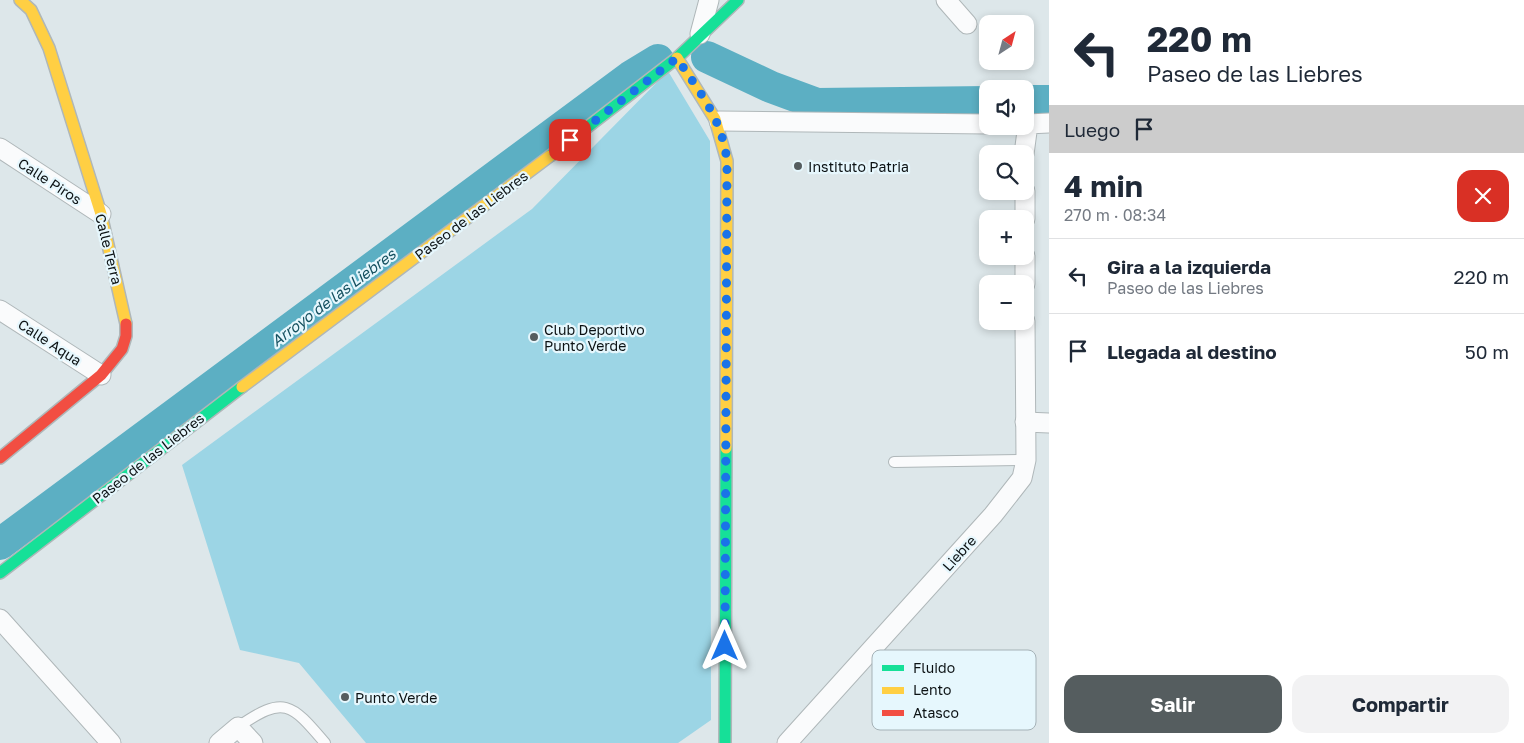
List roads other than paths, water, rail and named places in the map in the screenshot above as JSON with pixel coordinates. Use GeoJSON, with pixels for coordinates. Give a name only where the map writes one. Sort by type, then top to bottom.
{"type":"FeatureCollection","features":[{"type":"Feature","properties":{"kind":"street","name":"Calle Terra"},"geometry":{"type":"LineString","coordinates":[[0,458],[101,375],[122,349],[126,336],[126,317],[101,214],[49,48],[31,10],[20,0]]}},
{"type":"Feature","properties":{"kind":"street"},"geometry":{"type":"LineString","coordinates":[[700,34],[710,0]]}},
{"type":"Feature","properties":{"kind":"street","name":"Paseo de las Liebres"},"geometry":{"type":"LineString","coordinates":[[0,573],[211,410],[502,193],[677,58],[700,34],[738,0]]}},
{"type":"Feature","properties":{"kind":"street"},"geometry":{"type":"LineString","coordinates":[[946,0],[966,24]]}},
{"type":"Feature","properties":{"kind":"street"},"geometry":{"type":"LineString","coordinates":[[677,58],[719,121],[725,141],[727,161],[725,743]]}},
{"type":"Feature","properties":{"kind":"street"},"geometry":{"type":"LineString","coordinates":[[719,121],[979,124]]}},
{"type":"Feature","properties":{"kind":"street"},"geometry":{"type":"LineString","coordinates":[[1034,124],[1048,123]]}},
{"type":"Feature","properties":{"kind":"street","name":"Calle Piros"},"geometry":{"type":"LineString","coordinates":[[0,148],[101,214]]}},
{"type":"Feature","properties":{"kind":"street","name":"Calle Aqua"},"geometry":{"type":"LineString","coordinates":[[0,310],[101,375]]}},
{"type":"Feature","properties":{"kind":"street","name":"Liebre"},"geometry":{"type":"LineString","coordinates":[[787,743],[993,516],[1022,478],[1026,460],[1025,330]]}},
{"type":"Feature","properties":{"kind":"street"},"geometry":{"type":"LineString","coordinates":[[1025,422],[1049,423]]}},
{"type":"Feature","properties":{"kind":"street"},"geometry":{"type":"LineString","coordinates":[[0,618],[111,743]]}},
{"type":"Feature","properties":{"kind":"street"},"geometry":{"type":"LineString","coordinates":[[218,743],[238,727],[253,743]]}},
{"type":"Feature","properties":{"kind":"lane"},"geometry":{"type":"LineString","coordinates":[[894,462],[1026,460]]}},
{"type":"Feature","properties":{"kind":"lane"},"geometry":{"type":"LineString","coordinates":[[238,727],[262,710],[276,706],[286,707],[295,711],[320,741]]}},
{"type":"Feature","properties":{"kind":"waterway","name":"Arroyo de las Liebres"},"geometry":{"type":"LineString","coordinates":[[707,57],[771,87],[817,104],[979,102]]}},
{"type":"Feature","properties":{"kind":"waterway","name":"Arroyo de las Liebres"},"geometry":{"type":"LineString","coordinates":[[0,544],[630,77],[658,60]]}},
{"type":"Feature","properties":{"kind":"waterway","name":"Arroyo de las Liebres"},"geometry":{"type":"LineString","coordinates":[[1034,101],[1049,101]]}},
{"type":"Feature","properties":{"kind":"place","name":"Instituto Patria"},"geometry":{"type":"Point","coordinates":[798,166]}},
{"type":"Feature","properties":{"kind":"place","name":"Club Deportivo Punto Verde"},"geometry":{"type":"Point","coordinates":[534,337]}},
{"type":"Feature","properties":{"kind":"place","name":"Punto Verde"},"geometry":{"type":"Point","coordinates":[345,697]}}]}
